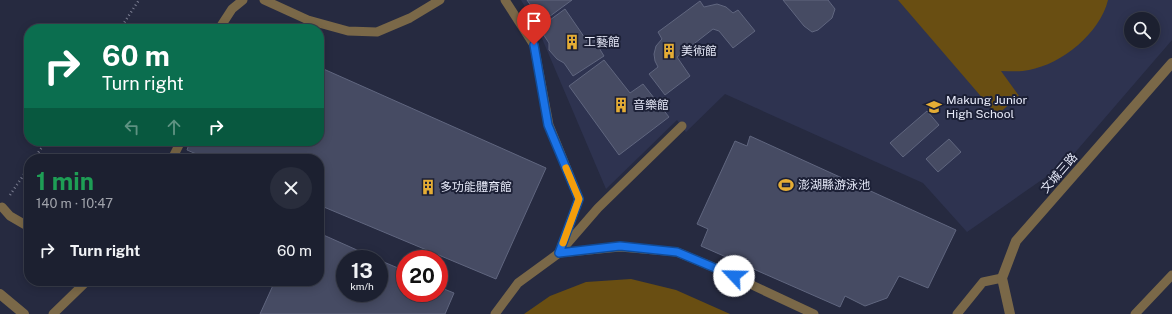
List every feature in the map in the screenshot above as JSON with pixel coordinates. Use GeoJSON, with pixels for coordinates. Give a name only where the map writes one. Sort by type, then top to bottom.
{"type":"FeatureCollection","features":[{"type":"Feature","properties":{"kind":"street","name":"文城三路"},"geometry":{"type":"LineString","coordinates":[[1002,278],[1016,241],[1172,63]]}},
{"type":"Feature","properties":{"kind":"street"},"geometry":{"type":"LineString","coordinates":[[1002,278],[1010,314]]}},
{"type":"Feature","properties":{"kind":"street"},"geometry":{"type":"LineString","coordinates":[[0,294],[24,314]]}},
{"type":"Feature","properties":{"kind":"lane"},"geometry":{"type":"LineString","coordinates":[[222,24],[232,9],[243,0]]}},
{"type":"Feature","properties":{"kind":"lane"},"geometry":{"type":"LineString","coordinates":[[264,0],[308,20],[323,24]]}},
{"type":"Feature","properties":{"kind":"lane"},"geometry":{"type":"LineString","coordinates":[[324,24],[348,31],[377,32],[410,18],[440,0]]}},
{"type":"Feature","properties":{"kind":"lane"},"geometry":{"type":"LineString","coordinates":[[505,0],[534,45],[548,125],[579,199],[559,253]]}},
{"type":"Feature","properties":{"kind":"lane"},"geometry":{"type":"LineString","coordinates":[[495,314],[518,283],[559,253],[598,208],[682,126]]}},
{"type":"Feature","properties":{"kind":"lane"},"geometry":{"type":"LineString","coordinates":[[2,207],[10,216],[24,225]]}},
{"type":"Feature","properties":{"kind":"lane"},"geometry":{"type":"LineString","coordinates":[[559,253],[620,246],[677,252],[720,270],[814,314]]}},
{"type":"Feature","properties":{"kind":"lane"},"geometry":{"type":"LineString","coordinates":[[1135,314],[1172,275]]}},
{"type":"Feature","properties":{"kind":"lane"},"geometry":{"type":"LineString","coordinates":[[957,314],[983,282],[1002,278]]}},
{"type":"Feature","properties":{"kind":"lane"},"geometry":{"type":"LineString","coordinates":[[53,314],[82,286]]}},
{"type":"Feature","properties":{"kind":"path"},"geometry":{"type":"LineString","coordinates":[[123,24],[139,0]]}},
{"type":"Feature","properties":{"kind":"path"},"geometry":{"type":"LineString","coordinates":[[2,207],[24,174]]}},
{"type":"Feature","properties":{"kind":"shaded area","name":"Makung Junior High School"},"geometry":{"type":"Polygon","coordinates":[[[521,0],[1172,0],[1172,40],[1066,163],[967,232],[923,183],[725,94],[686,132],[677,120],[606,189],[538,29],[521,0]]]}},
{"type":"Feature","properties":{"kind":"shaded area"},"geometry":{"type":"Polygon","coordinates":[[[898,0],[1108,0],[1104,12],[1097,24],[1078,45],[1066,54],[1042,67],[1019,71],[1001,71],[1019,96],[997,115],[898,0]]]}},
{"type":"Feature","properties":{"kind":"shaded area"},"geometry":{"type":"Polygon","coordinates":[[[631,279],[676,290],[730,314],[524,314],[550,296],[586,282],[631,279]]]}},
{"type":"Feature","properties":{"kind":"building"},"geometry":{"type":"Polygon","coordinates":[[[527,0],[572,0],[542,22],[527,0]]]}},
{"type":"Feature","properties":{"kind":"building"},"geometry":{"type":"Polygon","coordinates":[[[783,0],[828,0],[835,9],[832,18],[818,30],[812,32],[804,26],[783,0]]]}},
{"type":"Feature","properties":{"kind":"building","name":"美術館"},"geometry":{"type":"Polygon","coordinates":[[[700,1],[704,7],[717,4],[726,7],[733,13],[738,10],[755,31],[733,48],[719,31],[713,29],[677,57],[690,76],[665,95],[649,74],[658,67],[654,54],[656,46],[662,39],[658,32],[700,1]]]}},
{"type":"Feature","properties":{"kind":"building","name":"工藝館"},"geometry":{"type":"Polygon","coordinates":[[[565,9],[587,41],[593,38],[604,56],[573,76],[564,63],[557,59],[549,50],[549,43],[539,28],[565,9]]]}},
{"type":"Feature","properties":{"kind":"building","name":"音樂館"},"geometry":{"type":"Polygon","coordinates":[[[604,60],[630,93],[643,84],[669,117],[619,155],[569,86],[604,60]]]}},
{"type":"Feature","properties":{"kind":"building","name":"多功能體育館"},"geometry":{"type":"Polygon","coordinates":[[[324,69],[546,168],[496,279],[448,259],[448,250],[427,250],[324,207],[324,154],[196,154],[187,150],[188,146],[324,146],[324,69]]]}},
{"type":"Feature","properties":{"kind":"building"},"geometry":{"type":"Polygon","coordinates":[[[927,111],[939,125],[903,157],[890,143],[927,111]]]}},
{"type":"Feature","properties":{"kind":"building","name":"澎湖縣游泳池"},"geometry":{"type":"Polygon","coordinates":[[[750,136],[956,230],[928,288],[899,276],[887,298],[865,306],[845,296],[840,307],[701,246],[708,229],[697,224],[735,141],[747,146],[750,136]]]}},
{"type":"Feature","properties":{"kind":"building"},"geometry":{"type":"Polygon","coordinates":[[[949,139],[961,152],[938,172],[926,159],[949,139]]]}},
{"type":"Feature","properties":{"kind":"building"},"geometry":{"type":"Polygon","coordinates":[[[324,235],[357,250],[336,250],[336,302],[388,302],[388,264],[396,267],[396,302],[448,302],[448,291],[454,293],[445,314],[260,314],[273,286],[324,286],[324,235]]]}},
{"type":"Feature","properties":{"kind":"slow traffic"},"geometry":{"type":"LineString","coordinates":[[563,243],[579,199],[566,168]]}},
{"type":"Feature","properties":{"kind":"place","name":"工藝館"},"geometry":{"type":"Point","coordinates":[572,42]}},
{"type":"Feature","properties":{"kind":"place","name":"美術館"},"geometry":{"type":"Point","coordinates":[669,51]}},
{"type":"Feature","properties":{"kind":"place","name":"音樂館"},"geometry":{"type":"Point","coordinates":[621,105]}},
{"type":"Feature","properties":{"kind":"place","name":"Makung Junior High School"},"geometry":{"type":"Point","coordinates":[934,107]}},
{"type":"Feature","properties":{"kind":"place","name":"澎湖縣游泳池"},"geometry":{"type":"Point","coordinates":[786,185]}},
{"type":"Feature","properties":{"kind":"place","name":"多功能體育館"},"geometry":{"type":"Point","coordinates":[428,187]}},
{"type":"Feature","properties":{"kind":"route"},"geometry":{"type":"LineString","coordinates":[[534,45],[548,125],[579,199],[559,253],[620,246],[677,252],[734,276]]}}]}
